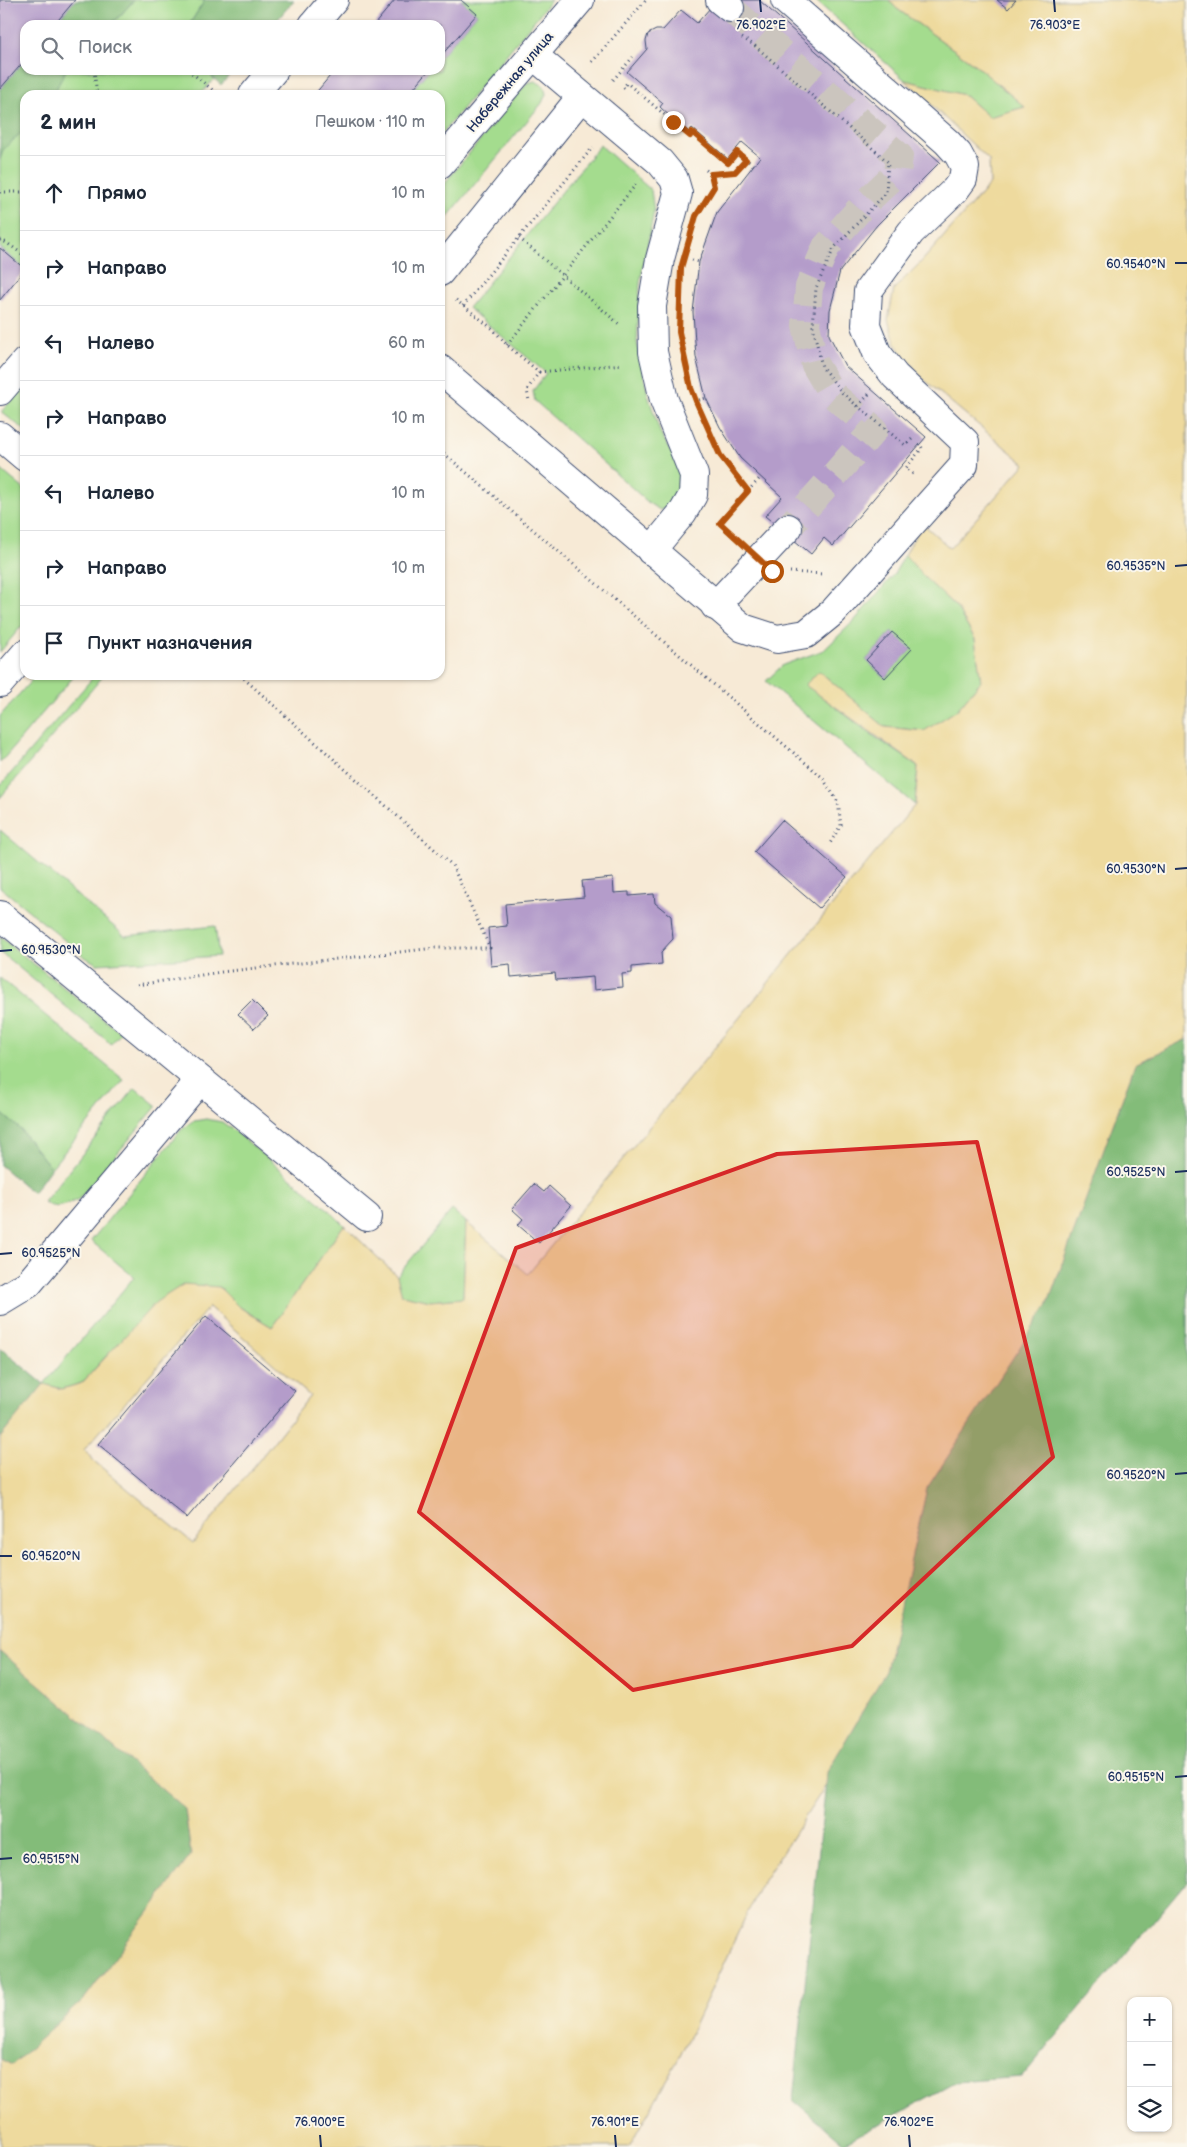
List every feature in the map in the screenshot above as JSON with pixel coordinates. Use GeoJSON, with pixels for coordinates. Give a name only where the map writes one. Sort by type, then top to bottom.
{"type":"FeatureCollection","features":[{"type":"Feature","properties":{"kind":"street"},"geometry":{"type":"LineString","coordinates":[[316,20],[334,0]]}},
{"type":"Feature","properties":{"kind":"street","name":"Набережная улица"},"geometry":{"type":"LineString","coordinates":[[445,158],[580,0]]}},
{"type":"Feature","properties":{"kind":"street"},"geometry":{"type":"LineString","coordinates":[[445,373],[742,628],[777,639],[806,634],[833,612],[964,465],[965,442],[895,376],[877,353],[866,325],[868,291],[911,232],[964,180],[965,167],[958,154],[947,142],[785,0]]}},
{"type":"Feature","properties":{"kind":"street"},"geometry":{"type":"LineString","coordinates":[[533,55],[660,162],[674,179],[678,193],[660,259],[652,306],[653,352],[664,400],[694,475],[693,495],[683,512],[652,551]]}},
{"type":"Feature","properties":{"kind":"street"},"geometry":{"type":"LineString","coordinates":[[257,90],[270,75]]}},
{"type":"Feature","properties":{"kind":"street"},"geometry":{"type":"LineString","coordinates":[[445,266],[581,97]]}},
{"type":"Feature","properties":{"kind":"street"},"geometry":{"type":"LineString","coordinates":[[0,391],[20,368]]}},
{"type":"Feature","properties":{"kind":"street"},"geometry":{"type":"LineString","coordinates":[[0,436],[20,454]]}},
{"type":"Feature","properties":{"kind":"street"},"geometry":{"type":"LineString","coordinates":[[715,606],[788,528]]}},
{"type":"Feature","properties":{"kind":"street"},"geometry":{"type":"LineString","coordinates":[[0,684],[20,660]]}},
{"type":"Feature","properties":{"kind":"street"},"geometry":{"type":"LineString","coordinates":[[0,916],[367,1216]]}},
{"type":"Feature","properties":{"kind":"street"},"geometry":{"type":"LineString","coordinates":[[0,1301],[28,1284],[200,1080]]}},
{"type":"Feature","properties":{"kind":"path"},"geometry":{"type":"LineString","coordinates":[[587,68],[646,0]]}},
{"type":"Feature","properties":{"kind":"path"},"geometry":{"type":"LineString","coordinates":[[738,35],[754,45],[888,162],[886,193],[834,248],[816,288],[813,326],[822,367],[843,394],[905,444],[911,438],[919,444]]}},
{"type":"Feature","properties":{"kind":"path"},"geometry":{"type":"LineString","coordinates":[[607,85],[633,57]]}},
{"type":"Feature","properties":{"kind":"path"},"geometry":{"type":"LineString","coordinates":[[95,75],[96,90]]}},
{"type":"Feature","properties":{"kind":"path"},"geometry":{"type":"LineString","coordinates":[[194,75],[213,90]]}},
{"type":"Feature","properties":{"kind":"path"},"geometry":{"type":"LineString","coordinates":[[656,107],[690,136],[692,132],[728,163],[737,152],[752,165]]}},
{"type":"Feature","properties":{"kind":"path"},"geometry":{"type":"LineString","coordinates":[[463,306],[593,146]]}},
{"type":"Feature","properties":{"kind":"path"},"geometry":{"type":"LineString","coordinates":[[711,174],[735,172],[746,160]]}},
{"type":"Feature","properties":{"kind":"path"},"geometry":{"type":"LineString","coordinates":[[704,168],[711,174],[714,187],[709,194]]}},
{"type":"Feature","properties":{"kind":"path"},"geometry":{"type":"LineString","coordinates":[[507,344],[643,176]]}},
{"type":"Feature","properties":{"kind":"path"},"geometry":{"type":"LineString","coordinates":[[0,192],[20,192]]}},
{"type":"Feature","properties":{"kind":"path"},"geometry":{"type":"LineString","coordinates":[[519,238],[620,324]]}},
{"type":"Feature","properties":{"kind":"path"},"geometry":{"type":"LineString","coordinates":[[0,240],[20,252]]}},
{"type":"Feature","properties":{"kind":"path"},"geometry":{"type":"LineString","coordinates":[[455,300],[493,329],[539,372],[626,364]]}},
{"type":"Feature","properties":{"kind":"path"},"geometry":{"type":"LineString","coordinates":[[530,403],[527,390],[539,372]]}},
{"type":"Feature","properties":{"kind":"path"},"geometry":{"type":"LineString","coordinates":[[694,394],[696,401]]}},
{"type":"Feature","properties":{"kind":"path"},"geometry":{"type":"LineString","coordinates":[[912,460],[922,448]]}},
{"type":"Feature","properties":{"kind":"path"},"geometry":{"type":"LineString","coordinates":[[445,454],[822,777],[838,802],[841,825],[829,845]]}},
{"type":"Feature","properties":{"kind":"path"},"geometry":{"type":"LineString","coordinates":[[720,455],[748,491]]}},
{"type":"Feature","properties":{"kind":"path"},"geometry":{"type":"LineString","coordinates":[[713,528],[720,523],[760,478]]}},
{"type":"Feature","properties":{"kind":"path"},"geometry":{"type":"LineString","coordinates":[[720,523],[772,571],[830,575]]}},
{"type":"Feature","properties":{"kind":"path"},"geometry":{"type":"LineString","coordinates":[[98,995],[132,985],[221,972],[435,948],[490,948],[452,865],[246,680]]}},
{"type":"Feature","properties":{"kind":"highlighted area"},"geometry":{"type":"Polygon","coordinates":[[[977,1142],[1053,1457],[852,1646],[633,1690],[419,1512],[516,1248],[777,1154],[977,1142]]]}},
{"type":"Feature","properties":{"kind":"green space"},"geometry":{"type":"Polygon","coordinates":[[[75,0],[134,0],[115,20],[58,20],[75,0]]]}},
{"type":"Feature","properties":{"kind":"green space"},"geometry":{"type":"Polygon","coordinates":[[[134,0],[205,0],[192,20],[115,20],[134,0]]]}},
{"type":"Feature","properties":{"kind":"green space"},"geometry":{"type":"Polygon","coordinates":[[[205,0],[294,0],[277,20],[192,20],[205,0]]]}},
{"type":"Feature","properties":{"kind":"green space"},"geometry":{"type":"Polygon","coordinates":[[[461,0],[551,0],[445,130],[445,90],[412,90],[425,75],[445,75],[445,51],[477,14],[461,0]]]}},
{"type":"Feature","properties":{"kind":"green space"},"geometry":{"type":"Polygon","coordinates":[[[815,0],[889,0],[896,8],[974,64],[1025,107],[989,117],[964,95],[905,80],[815,0]]]}},
{"type":"Feature","properties":{"kind":"green space"},"geometry":{"type":"Polygon","coordinates":[[[20,66],[20,75],[63,75],[56,90],[20,90],[20,134],[3,150],[0,160],[0,89],[20,66]]]}},
{"type":"Feature","properties":{"kind":"green space"},"geometry":{"type":"Polygon","coordinates":[[[63,75],[210,75],[214,79],[204,90],[56,90],[63,75]]]}},
{"type":"Feature","properties":{"kind":"green space"},"geometry":{"type":"Polygon","coordinates":[[[210,75],[230,75],[221,85],[210,75]]]}},
{"type":"Feature","properties":{"kind":"green space"},"geometry":{"type":"Polygon","coordinates":[[[535,81],[544,86],[546,94],[542,103],[445,220],[445,183],[527,83],[535,81]]]}},
{"type":"Feature","properties":{"kind":"green space"},"geometry":{"type":"Polygon","coordinates":[[[20,134],[20,265],[0,248],[0,160],[2,150],[20,134]]]}},
{"type":"Feature","properties":{"kind":"green space"},"geometry":{"type":"Polygon","coordinates":[[[600,145],[651,190],[654,211],[640,283],[637,342],[648,395],[660,432],[679,466],[682,489],[675,504],[660,510],[650,504],[535,401],[533,391],[546,373],[468,308],[600,145]]]}},
{"type":"Feature","properties":{"kind":"green space"},"geometry":{"type":"Polygon","coordinates":[[[20,391],[20,426],[1,412],[20,391]]]}},
{"type":"Feature","properties":{"kind":"green space"},"geometry":{"type":"Polygon","coordinates":[[[0,469],[20,486],[20,628],[0,652],[0,469]]]}},
{"type":"Feature","properties":{"kind":"green space"},"geometry":{"type":"Polygon","coordinates":[[[905,555],[925,578],[956,607],[975,639],[981,681],[957,710],[925,731],[885,727],[819,671],[806,685],[875,737],[918,766],[915,805],[766,681],[783,665],[824,650],[855,620],[894,574],[905,555]],[[892,632],[866,660],[885,678],[911,649],[892,632]]]}},
{"type":"Feature","properties":{"kind":"green space"},"geometry":{"type":"Polygon","coordinates":[[[32,680],[71,680],[0,763],[0,716],[32,680]]]}},
{"type":"Feature","properties":{"kind":"green space"},"geometry":{"type":"Polygon","coordinates":[[[91,680],[100,680],[0,798],[0,786],[91,680]]]}},
{"type":"Feature","properties":{"kind":"green space"},"geometry":{"type":"Polygon","coordinates":[[[0,830],[125,936],[215,926],[219,956],[97,964],[85,957],[0,887],[0,830]]]}},
{"type":"Feature","properties":{"kind":"green space"},"geometry":{"type":"Polygon","coordinates":[[[0,937],[121,1033],[111,1044],[0,952],[0,937]]]}},
{"type":"Feature","properties":{"kind":"green space"},"geometry":{"type":"Polygon","coordinates":[[[0,978],[124,1080],[51,1168],[19,1128],[0,1112],[0,978]]]}},
{"type":"Feature","properties":{"kind":"green space"},"geometry":{"type":"Polygon","coordinates":[[[1187,1039],[1187,1881],[1022,2077],[956,2082],[844,2143],[793,2100],[827,1772],[886,1671],[927,1488],[1047,1306],[1135,1064],[1187,1039]]]}},
{"type":"Feature","properties":{"kind":"green space"},"geometry":{"type":"Polygon","coordinates":[[[135,1088],[157,1106],[80,1198],[57,1207],[44,1202],[135,1088]]]}},
{"type":"Feature","properties":{"kind":"green space"},"geometry":{"type":"Polygon","coordinates":[[[0,1112],[19,1128],[51,1168],[33,1193],[0,1165],[0,1112]]]}},
{"type":"Feature","properties":{"kind":"green space"},"geometry":{"type":"Polygon","coordinates":[[[206,1119],[222,1122],[236,1132],[329,1210],[344,1225],[272,1327],[239,1307],[219,1287],[108,1354],[82,1383],[62,1389],[44,1384],[134,1277],[91,1241],[181,1130],[194,1121],[206,1119]]]}},
{"type":"Feature","properties":{"kind":"green space"},"geometry":{"type":"Polygon","coordinates":[[[452,1210],[466,1222],[463,1298],[430,1301],[401,1295],[397,1276],[452,1210]]]}},
{"type":"Feature","properties":{"kind":"green space"},"geometry":{"type":"Polygon","coordinates":[[[0,1348],[44,1384],[0,1438],[0,1348]]]}},
{"type":"Feature","properties":{"kind":"green space"},"geometry":{"type":"Polygon","coordinates":[[[0,1651],[185,1809],[191,1855],[85,1998],[12,2065],[0,2059],[0,1651]]]}},
{"type":"Feature","properties":{"kind":"sand"},"geometry":{"type":"Polygon","coordinates":[[[889,0],[1187,0],[1187,1039],[1135,1064],[1047,1306],[927,1488],[886,1671],[827,1772],[826,1785],[759,1888],[680,2056],[629,2147],[0,2147],[0,2059],[12,2065],[85,1998],[191,1855],[185,1809],[0,1651],[0,1438],[44,1384],[62,1389],[82,1383],[156,1302],[184,1284],[219,1287],[239,1307],[272,1327],[344,1225],[397,1276],[402,1295],[430,1301],[463,1298],[466,1222],[528,1274],[915,805],[918,766],[805,685],[819,671],[885,727],[924,731],[957,710],[981,681],[975,639],[956,607],[925,578],[905,555],[922,523],[950,548],[1025,464],[921,377],[896,345],[888,320],[894,289],[923,260],[990,184],[989,160],[905,80],[964,95],[989,117],[1025,107],[974,64],[896,8],[889,0]],[[209,1307],[84,1450],[95,1462],[193,1543],[310,1396],[209,1307]]]}},
{"type":"Feature","properties":{"kind":"building"},"geometry":{"type":"Polygon","coordinates":[[[0,0],[75,0],[58,20],[20,20],[20,66],[0,89],[0,0]]]}},
{"type":"Feature","properties":{"kind":"building"},"geometry":{"type":"Polygon","coordinates":[[[395,0],[461,0],[477,14],[445,51],[445,20],[378,20],[395,0]]]}},
{"type":"Feature","properties":{"kind":"building"},"geometry":{"type":"Polygon","coordinates":[[[717,0],[759,0],[940,162],[877,225],[840,271],[830,310],[829,335],[845,366],[926,437],[833,546],[824,538],[811,554],[765,516],[782,497],[740,458],[720,427],[706,398],[696,357],[693,312],[699,262],[717,212],[760,157],[742,142],[728,159],[692,128],[689,132],[674,120],[660,107],[663,103],[627,72],[647,49],[646,41],[648,34],[656,30],[663,30],[681,10],[697,23],[717,0]]]}},
{"type":"Feature","properties":{"kind":"building"},"geometry":{"type":"Polygon","coordinates":[[[997,0],[1016,0],[1008,9],[997,0]]]}},
{"type":"Feature","properties":{"kind":"building"},"geometry":{"type":"Polygon","coordinates":[[[331,75],[425,75],[412,90],[318,90],[331,75]]]}},
{"type":"Feature","properties":{"kind":"building"},"geometry":{"type":"Polygon","coordinates":[[[0,248],[20,265],[20,275],[0,300],[0,248]]]}},
{"type":"Feature","properties":{"kind":"building"},"geometry":{"type":"Polygon","coordinates":[[[892,632],[912,649],[885,678],[866,660],[892,632]]]}},
{"type":"Feature","properties":{"kind":"building"},"geometry":{"type":"Polygon","coordinates":[[[782,820],[847,877],[819,908],[754,852],[782,820]]]}},
{"type":"Feature","properties":{"kind":"building"},"geometry":{"type":"Polygon","coordinates":[[[613,878],[614,893],[629,892],[629,896],[654,894],[655,903],[671,916],[673,939],[661,952],[662,964],[632,967],[632,973],[622,974],[623,987],[594,990],[593,977],[556,980],[555,973],[511,977],[510,964],[491,966],[488,928],[507,926],[505,904],[584,897],[582,881],[613,878]]]}},
{"type":"Feature","properties":{"kind":"building"},"geometry":{"type":"Polygon","coordinates":[[[252,1000],[268,1016],[254,1029],[238,1014],[252,1000]]]}},
{"type":"Feature","properties":{"kind":"building"},"geometry":{"type":"Polygon","coordinates":[[[534,1184],[544,1192],[549,1186],[571,1206],[539,1243],[518,1225],[523,1219],[512,1209],[534,1184]]]}},
{"type":"Feature","properties":{"kind":"building"},"geometry":{"type":"Polygon","coordinates":[[[206,1316],[295,1391],[187,1518],[98,1444],[206,1316]]]}},
{"type":"Feature","properties":{"kind":"tunnel"},"geometry":{"type":"LineString","coordinates":[[730,8],[899,156],[897,173],[865,203],[826,247],[809,287],[806,325],[815,365],[832,394],[874,430],[788,528]]}},
{"type":"Feature","properties":{"kind":"route"},"geometry":{"type":"LineString","coordinates":[[673,122],[690,136],[692,132],[728,163],[737,152],[746,160],[735,172],[711,174],[714,187],[696,216],[681,268],[679,332],[691,388],[696,401],[720,455],[748,491],[720,523],[772,571]]}}]}
